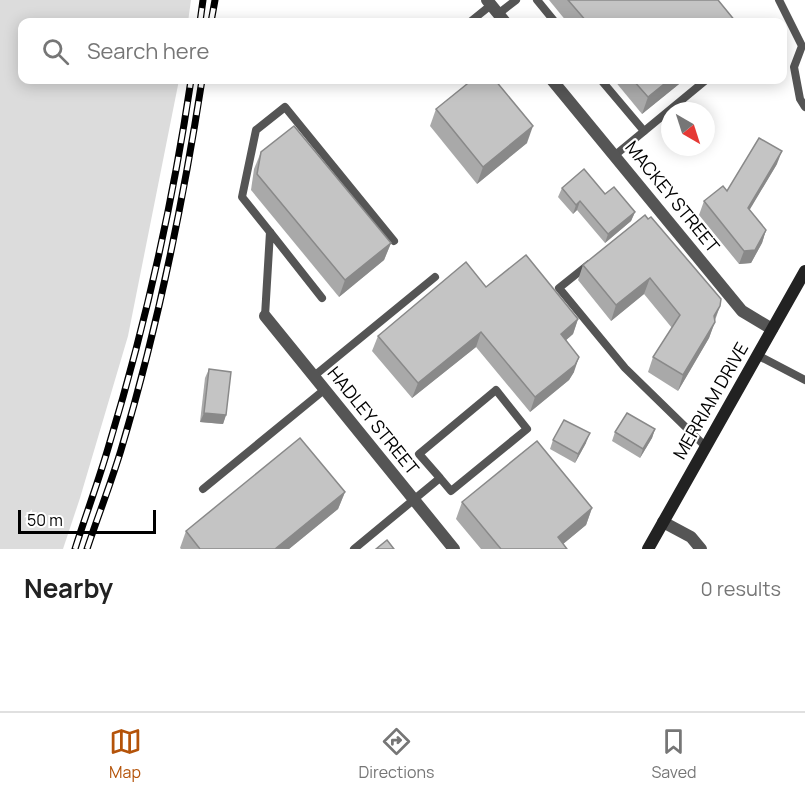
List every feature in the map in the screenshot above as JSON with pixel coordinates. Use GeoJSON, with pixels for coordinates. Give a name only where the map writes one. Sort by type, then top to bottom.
{"type":"FeatureCollection","features":[{"type":"Feature","properties":{"kind":"main road","name":"MERRIAM DRIVE"},"geometry":{"type":"LineString","coordinates":[[648,549],[805,271]]}},
{"type":"Feature","properties":{"kind":"street","name":"MACKEY STREET"},"geometry":{"type":"LineString","coordinates":[[555,84],[614,156],[653,211],[742,311],[772,329]]}},
{"type":"Feature","properties":{"kind":"street","name":"HADLEY STREET"},"geometry":{"type":"LineString","coordinates":[[265,316],[453,549]]}},
{"type":"Feature","properties":{"kind":"street"},"geometry":{"type":"LineString","coordinates":[[663,522],[691,537],[700,549]]}},
{"type":"Feature","properties":{"kind":"lane"},"geometry":{"type":"LineString","coordinates":[[479,18],[516,0]]}},
{"type":"Feature","properties":{"kind":"lane"},"geometry":{"type":"LineString","coordinates":[[537,0],[552,18]]}},
{"type":"Feature","properties":{"kind":"lane"},"geometry":{"type":"LineString","coordinates":[[779,0],[802,46],[794,67],[800,99],[805,107]]}},
{"type":"Feature","properties":{"kind":"lane"},"geometry":{"type":"LineString","coordinates":[[604,84],[644,132]]}},
{"type":"Feature","properties":{"kind":"lane"},"geometry":{"type":"LineString","coordinates":[[614,156],[701,84]]}},
{"type":"Feature","properties":{"kind":"lane"},"geometry":{"type":"LineString","coordinates":[[322,298],[242,197],[256,130],[285,107],[393,241]]}},
{"type":"Feature","properties":{"kind":"lane"},"geometry":{"type":"LineString","coordinates":[[265,316],[270,232]]}},
{"type":"Feature","properties":{"kind":"lane"},"geometry":{"type":"LineString","coordinates":[[595,259],[559,288],[625,368],[705,446]]}},
{"type":"Feature","properties":{"kind":"lane"},"geometry":{"type":"LineString","coordinates":[[314,376],[435,277]]}},
{"type":"Feature","properties":{"kind":"lane"},"geometry":{"type":"LineString","coordinates":[[757,355],[805,380]]}},
{"type":"Feature","properties":{"kind":"lane"},"geometry":{"type":"LineString","coordinates":[[203,489],[324,390]]}},
{"type":"Feature","properties":{"kind":"lane"},"geometry":{"type":"LineString","coordinates":[[496,390],[527,429],[451,491],[440,478],[419,454],[496,390]]}},
{"type":"Feature","properties":{"kind":"lane"},"geometry":{"type":"LineString","coordinates":[[354,549],[440,478]]}},
{"type":"Feature","properties":{"kind":"shaded area"},"geometry":{"type":"Polygon","coordinates":[[[0,0],[191,0],[189,18],[18,18],[18,84],[178,84],[128,336],[63,549],[0,549],[0,0]]]}},
{"type":"Feature","properties":{"kind":"building"},"geometry":{"type":"Polygon","coordinates":[[[568,0],[718,0],[733,18],[584,18],[568,0]]]}},
{"type":"Feature","properties":{"kind":"building"},"geometry":{"type":"Polygon","coordinates":[[[467,84],[498,84],[533,126],[483,167],[436,109],[467,84]]]}},
{"type":"Feature","properties":{"kind":"building"},"geometry":{"type":"Polygon","coordinates":[[[637,84],[664,84],[648,97],[637,84]]]}},
{"type":"Feature","properties":{"kind":"building"},"geometry":{"type":"Polygon","coordinates":[[[294,126],[391,243],[345,280],[257,174],[261,152],[294,126]]]}},
{"type":"Feature","properties":{"kind":"building"},"geometry":{"type":"Polygon","coordinates":[[[759,138],[782,151],[748,208],[766,230],[755,250],[744,251],[704,201],[723,186],[727,191],[759,138]]]}},
{"type":"Feature","properties":{"kind":"building"},"geometry":{"type":"Polygon","coordinates":[[[584,169],[605,194],[614,187],[635,212],[608,234],[580,201],[576,205],[562,188],[584,169]]]}},
{"type":"Feature","properties":{"kind":"building"},"geometry":{"type":"Polygon","coordinates":[[[645,215],[648,219],[651,217],[721,299],[714,316],[715,322],[683,375],[653,357],[680,315],[650,278],[616,305],[583,265],[645,215]]]}},
{"type":"Feature","properties":{"kind":"building"},"geometry":{"type":"Polygon","coordinates":[[[526,255],[578,319],[561,334],[579,357],[575,365],[535,397],[481,332],[418,383],[378,336],[466,262],[486,287],[526,255]]]}},
{"type":"Feature","properties":{"kind":"building"},"geometry":{"type":"Polygon","coordinates":[[[209,369],[231,372],[226,415],[204,413],[209,369]]]}},
{"type":"Feature","properties":{"kind":"building"},"geometry":{"type":"Polygon","coordinates":[[[627,413],[655,429],[643,449],[615,432],[627,413]]]}},
{"type":"Feature","properties":{"kind":"building"},"geometry":{"type":"Polygon","coordinates":[[[564,420],[590,433],[578,454],[553,440],[564,420]]]}},
{"type":"Feature","properties":{"kind":"building"},"geometry":{"type":"Polygon","coordinates":[[[300,438],[345,492],[275,549],[200,549],[186,531],[300,438]]]}},
{"type":"Feature","properties":{"kind":"building"},"geometry":{"type":"Polygon","coordinates":[[[537,441],[592,508],[558,537],[567,549],[501,549],[462,502],[537,441]]]}},
{"type":"Feature","properties":{"kind":"building"},"geometry":{"type":"Polygon","coordinates":[[[387,540],[394,549],[376,549],[387,540]]]}},
{"type":"Feature","properties":{"kind":"railway"},"geometry":{"type":"LineString","coordinates":[[201,18],[203,0]]}},
{"type":"Feature","properties":{"kind":"railway"},"geometry":{"type":"LineString","coordinates":[[212,18],[215,0]]}},
{"type":"Feature","properties":{"kind":"railway"},"geometry":{"type":"LineString","coordinates":[[75,549],[109,445],[146,309],[167,218],[190,84]]}},
{"type":"Feature","properties":{"kind":"railway"},"geometry":{"type":"LineString","coordinates":[[87,549],[121,450],[146,359],[178,219],[201,84]]}}]}
